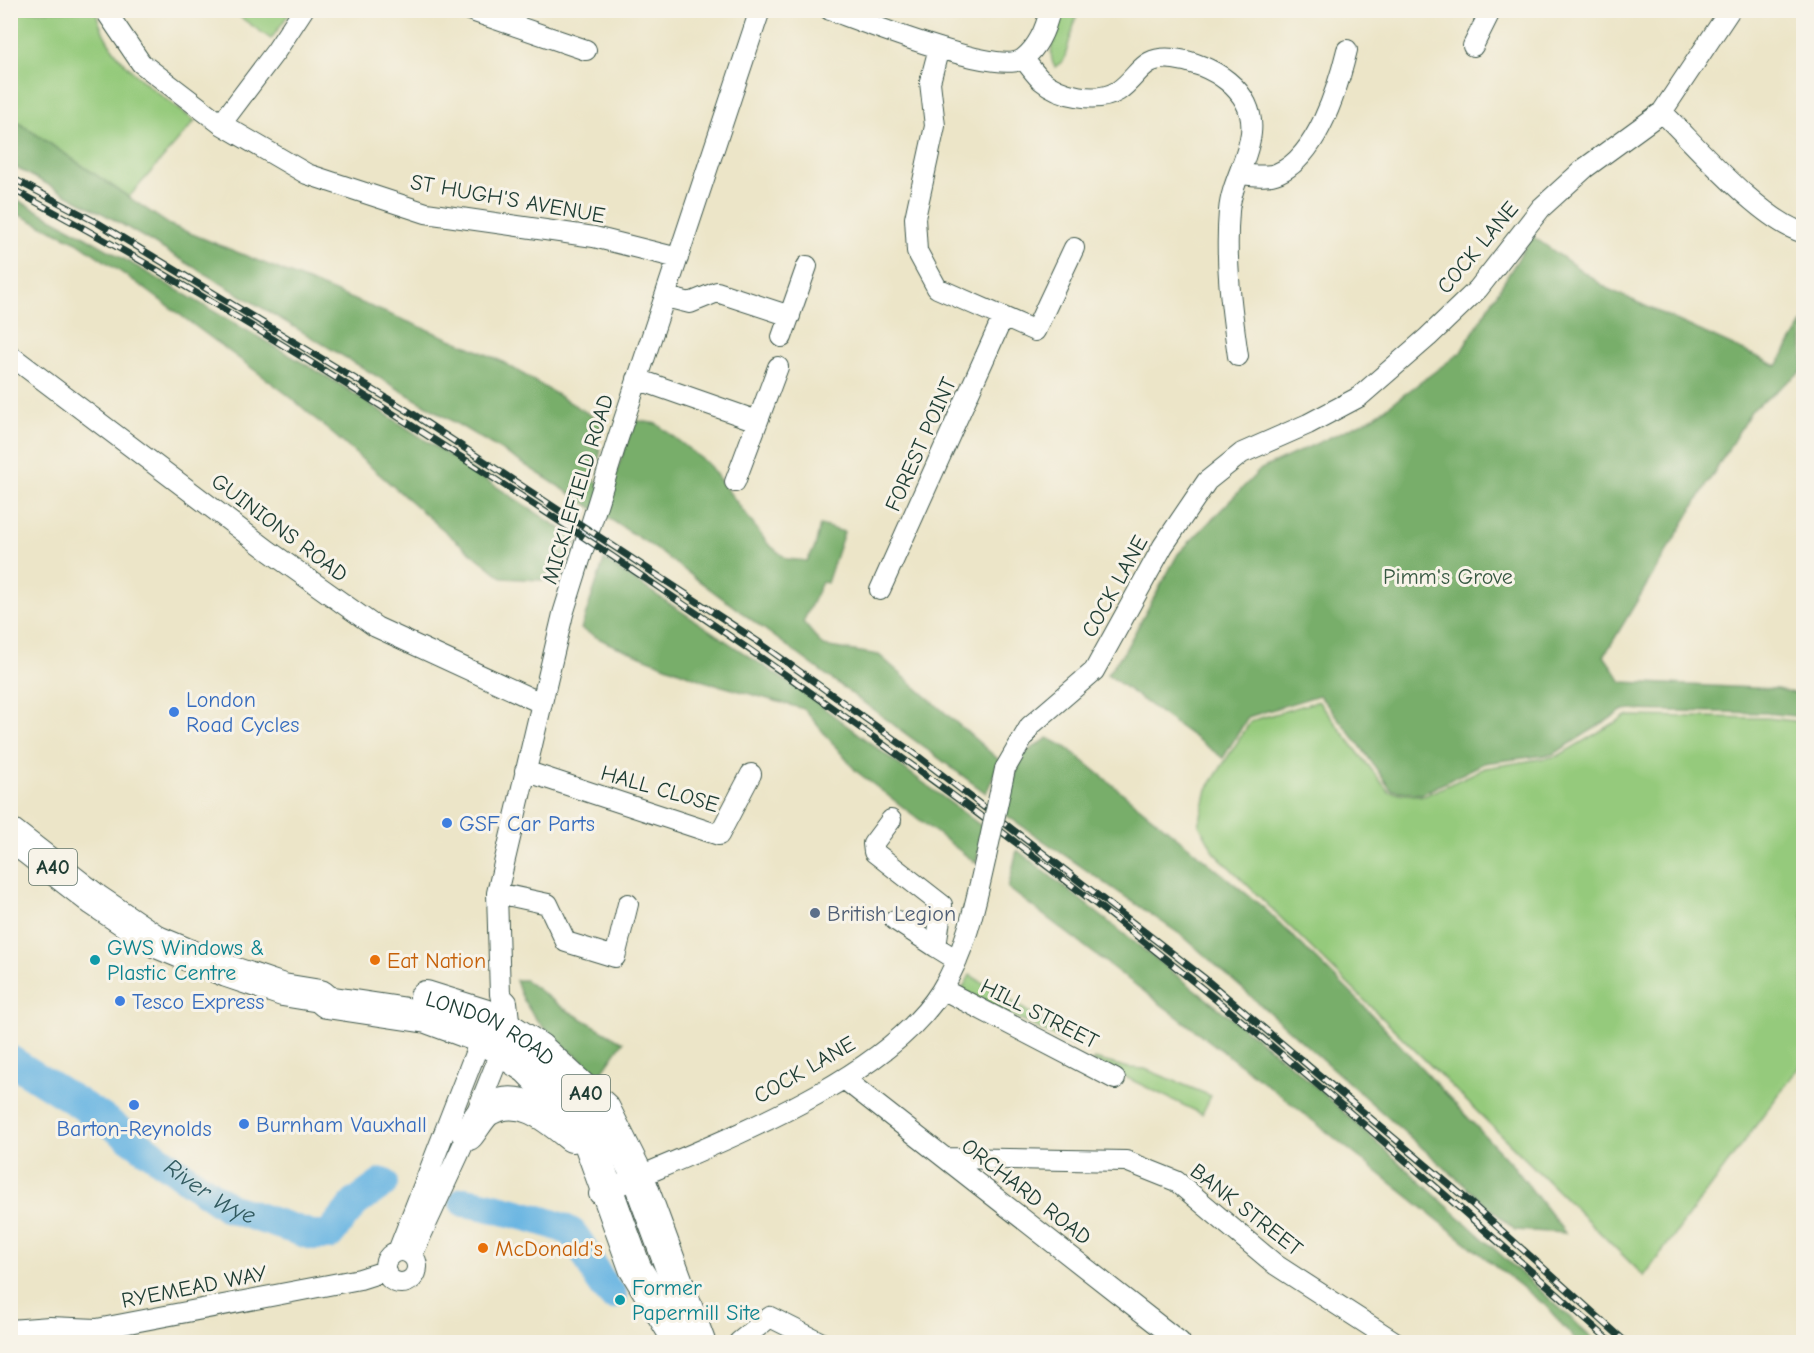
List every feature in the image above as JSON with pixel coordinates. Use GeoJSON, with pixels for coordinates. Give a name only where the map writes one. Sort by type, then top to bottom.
{"type":"FeatureCollection","features":[{"type":"Feature","properties":{"kind":"main road","name":"LONDON ROAD"},"geometry":{"type":"LineString","coordinates":[[10,834],[95,900],[157,942],[227,971],[283,990],[320,996],[327,1002],[496,1025],[528,1068],[583,1124],[619,1185],[628,1247],[635,1268],[686,1342]]}},
{"type":"Feature","properties":{"kind":"main road"},"geometry":{"type":"LineString","coordinates":[[468,1134],[488,1109],[515,1102],[542,1112],[572,1136],[619,1185]]}},
{"type":"Feature","properties":{"kind":"main road","name":"A40"},"geometry":{"type":"LineString","coordinates":[[619,1185],[686,1342]]}},
{"type":"Feature","properties":{"kind":"street","name":"ST HUGH'S AVENUE"},"geometry":{"type":"LineString","coordinates":[[105,10],[141,63],[221,124],[307,174],[426,213],[594,237],[678,258]]}},
{"type":"Feature","properties":{"kind":"street"},"geometry":{"type":"LineString","coordinates":[[221,124],[276,51],[303,10]]}},
{"type":"Feature","properties":{"kind":"street"},"geometry":{"type":"LineString","coordinates":[[469,10],[586,50]]}},
{"type":"Feature","properties":{"kind":"street","name":"MICKLEFIELD ROAD"},"geometry":{"type":"LineString","coordinates":[[496,1025],[497,893],[563,614],[637,379],[759,10]]}},
{"type":"Feature","properties":{"kind":"street"},"geometry":{"type":"LineString","coordinates":[[830,10],[939,48],[993,62],[1009,63],[1023,59],[1045,32],[1050,10]]}},
{"type":"Feature","properties":{"kind":"street"},"geometry":{"type":"LineString","coordinates":[[1473,46],[1491,10]]}},
{"type":"Feature","properties":{"kind":"street","name":"COCK LANE"},"geometry":{"type":"LineString","coordinates":[[619,1185],[802,1103],[844,1079],[897,1040],[942,989],[957,960],[977,898],[1005,769],[1030,726],[1094,671],[1163,546],[1208,481],[1242,453],[1308,424],[1359,397],[1428,337],[1478,289],[1542,208],[1600,156],[1662,112],[1730,10]]}},
{"type":"Feature","properties":{"kind":"street"},"geometry":{"type":"LineString","coordinates":[[939,48],[930,82],[935,126],[915,218],[917,251],[937,288],[1035,331],[1074,248]]}},
{"type":"Feature","properties":{"kind":"street"},"geometry":{"type":"LineString","coordinates":[[1241,174],[1277,174],[1290,165],[1303,151],[1322,122],[1337,89],[1347,50]]}},
{"type":"Feature","properties":{"kind":"street"},"geometry":{"type":"LineString","coordinates":[[1023,59],[1042,81],[1072,94],[1098,99],[1119,90],[1147,62],[1157,59],[1173,58],[1214,72],[1237,90],[1250,117],[1252,131],[1241,174],[1231,198],[1228,245],[1228,291],[1238,356]]}},
{"type":"Feature","properties":{"kind":"street"},"geometry":{"type":"LineString","coordinates":[[1662,112],[1755,202],[1787,228],[1803,233]]}},
{"type":"Feature","properties":{"kind":"street"},"geometry":{"type":"LineString","coordinates":[[782,337],[807,266]]}},
{"type":"Feature","properties":{"kind":"street"},"geometry":{"type":"LineString","coordinates":[[666,297],[690,303],[717,292],[789,316]]}},
{"type":"Feature","properties":{"kind":"street","name":"FOREST POINT"},"geometry":{"type":"LineString","coordinates":[[880,590],[1003,317]]}},
{"type":"Feature","properties":{"kind":"street","name":"GUINIONS ROAD"},"geometry":{"type":"LineString","coordinates":[[12,359],[269,552],[376,627],[541,703]]}},
{"type":"Feature","properties":{"kind":"street"},"geometry":{"type":"LineString","coordinates":[[735,482],[778,367]]}},
{"type":"Feature","properties":{"kind":"street"},"geometry":{"type":"LineString","coordinates":[[637,379],[757,421]]}},
{"type":"Feature","properties":{"kind":"street","name":"HALL CLOSE"},"geometry":{"type":"LineString","coordinates":[[525,771],[718,835],[751,774]]}},
{"type":"Feature","properties":{"kind":"street"},"geometry":{"type":"LineString","coordinates":[[891,819],[873,844],[874,852],[942,905],[936,947]]}},
{"type":"Feature","properties":{"kind":"street"},"geometry":{"type":"LineString","coordinates":[[497,893],[548,904],[566,942],[615,957],[628,904]]}},
{"type":"Feature","properties":{"kind":"street"},"geometry":{"type":"LineString","coordinates":[[895,920],[957,960]]}},
{"type":"Feature","properties":{"kind":"street","name":"HILL STREET"},"geometry":{"type":"LineString","coordinates":[[942,989],[1115,1079]]}},
{"type":"Feature","properties":{"kind":"street"},"geometry":{"type":"LineString","coordinates":[[405,1253],[468,1134],[496,1025]]}},
{"type":"Feature","properties":{"kind":"street"},"geometry":{"type":"LineString","coordinates":[[405,1253],[496,1025]]}},
{"type":"Feature","properties":{"kind":"street","name":"ORCHARD ROAD"},"geometry":{"type":"LineString","coordinates":[[844,1079],[1180,1342]]}},
{"type":"Feature","properties":{"kind":"street","name":"BANK STREET"},"geometry":{"type":"LineString","coordinates":[[946,1158],[1126,1161],[1166,1177],[1176,1182],[1276,1265],[1395,1342]]}},
{"type":"Feature","properties":{"kind":"street"},"geometry":{"type":"LineString","coordinates":[[405,1253],[417,1269],[409,1282],[394,1282],[385,1271],[389,1256],[405,1253]]}},
{"type":"Feature","properties":{"kind":"street","name":"RYEMEAD WAY"},"geometry":{"type":"LineString","coordinates":[[10,1330],[50,1327],[97,1329],[360,1279],[385,1271]]}},
{"type":"Feature","properties":{"kind":"street"},"geometry":{"type":"LineString","coordinates":[[739,1342],[770,1317],[820,1342]]}},
{"type":"Feature","properties":{"kind":"green space"},"geometry":{"type":"Polygon","coordinates":[[[10,11],[96,11],[110,45],[122,60],[150,87],[195,121],[129,197],[11,117],[10,11]]]}},
{"type":"Feature","properties":{"kind":"green space"},"geometry":{"type":"Polygon","coordinates":[[[246,11],[291,11],[271,39],[240,17],[246,11]]]}},
{"type":"Feature","properties":{"kind":"green space"},"geometry":{"type":"Polygon","coordinates":[[[1061,11],[1078,11],[1064,60],[1055,67],[1051,54],[1061,11]]]}},
{"type":"Feature","properties":{"kind":"green space"},"geometry":{"type":"Polygon","coordinates":[[[10,117],[170,225],[501,361],[604,423],[583,440],[601,450],[594,480],[610,489],[635,420],[657,424],[708,464],[768,544],[787,559],[807,561],[815,547],[820,525],[844,532],[827,583],[822,582],[803,622],[823,646],[879,655],[1000,761],[986,793],[649,544],[516,459],[113,219],[11,165],[10,117]]]}},
{"type":"Feature","properties":{"kind":"green space"},"geometry":{"type":"Polygon","coordinates":[[[10,196],[79,233],[341,385],[578,540],[560,581],[503,578],[454,539],[288,395],[144,288],[77,242],[11,211],[10,196]]]}},
{"type":"Feature","properties":{"kind":"green space","name":"Pimm's Grove"},"geometry":{"type":"Polygon","coordinates":[[[1532,236],[1608,289],[1777,366],[1803,323],[1803,370],[1751,411],[1604,656],[1622,682],[1777,689],[1803,695],[1803,717],[1766,713],[1623,710],[1554,754],[1484,763],[1422,794],[1391,790],[1359,744],[1319,695],[1248,717],[1223,758],[1107,674],[1124,652],[1178,554],[1261,469],[1374,417],[1461,352],[1532,236]]]}},
{"type":"Feature","properties":{"kind":"green space"},"geometry":{"type":"Polygon","coordinates":[[[604,560],[798,689],[984,828],[976,863],[856,771],[804,709],[704,681],[608,643],[581,629],[604,560]]]}},
{"type":"Feature","properties":{"kind":"green space"},"geometry":{"type":"Polygon","coordinates":[[[1318,701],[1389,792],[1424,796],[1485,768],[1558,756],[1626,716],[1767,718],[1803,722],[1803,1062],[1644,1276],[1215,853],[1199,825],[1207,789],[1251,721],[1318,701]]]}},
{"type":"Feature","properties":{"kind":"green space"},"geometry":{"type":"Polygon","coordinates":[[[1048,738],[1067,748],[1264,908],[1358,1000],[1515,1168],[1565,1233],[1515,1230],[1184,937],[1003,813],[1022,755],[1048,738]]]}},
{"type":"Feature","properties":{"kind":"green space"},"geometry":{"type":"Polygon","coordinates":[[[1017,850],[1296,1069],[1597,1342],[1577,1342],[1546,1306],[1283,1097],[1008,888],[1017,850]]]}},
{"type":"Feature","properties":{"kind":"green space"},"geometry":{"type":"Polygon","coordinates":[[[970,975],[1074,1041],[1073,1046],[962,990],[970,975]]]}},
{"type":"Feature","properties":{"kind":"green space"},"geometry":{"type":"Polygon","coordinates":[[[516,980],[525,980],[563,1008],[623,1042],[600,1075],[539,1022],[521,996],[516,980]]]}},
{"type":"Feature","properties":{"kind":"green space"},"geometry":{"type":"Polygon","coordinates":[[[1094,1059],[1129,1068],[1145,1069],[1211,1096],[1202,1114],[1092,1061],[1094,1059]]]}},
{"type":"Feature","properties":{"kind":"waterway","name":"River Wye"},"geometry":{"type":"LineString","coordinates":[[10,1060],[102,1118],[229,1208],[312,1235],[329,1235],[355,1203],[383,1183]]}},
{"type":"Feature","properties":{"kind":"waterway","name":"River Wye"},"geometry":{"type":"LineString","coordinates":[[464,1202],[504,1210],[566,1229],[572,1233],[600,1280],[612,1295]]}},
{"type":"Feature","properties":{"kind":"railway"},"geometry":{"type":"LineString","coordinates":[[10,177],[98,223],[413,414],[760,643],[919,757],[1203,977],[1471,1203],[1626,1342]]}},
{"type":"Feature","properties":{"kind":"railway"},"geometry":{"type":"LineString","coordinates":[[10,188],[205,298],[396,416],[608,553],[866,732],[1033,856],[1251,1028],[1458,1206],[1611,1342]]}},
{"type":"Feature","properties":{"kind":"place","name":"London Road Cycles"},"geometry":{"type":"Point","coordinates":[174,712]}},
{"type":"Feature","properties":{"kind":"place","name":"GSF Car Parts"},"geometry":{"type":"Point","coordinates":[447,823]}},
{"type":"Feature","properties":{"kind":"place","name":"British Legion"},"geometry":{"type":"Point","coordinates":[815,913]}},
{"type":"Feature","properties":{"kind":"place","name":"GWS Windows & Plastic Centre"},"geometry":{"type":"Point","coordinates":[95,960]}},
{"type":"Feature","properties":{"kind":"place","name":"Eat Nation"},"geometry":{"type":"Point","coordinates":[375,960]}},
{"type":"Feature","properties":{"kind":"place","name":"Tesco Express"},"geometry":{"type":"Point","coordinates":[120,1001]}},
{"type":"Feature","properties":{"kind":"place","name":"Barton-Reynolds"},"geometry":{"type":"Point","coordinates":[134,1105]}},
{"type":"Feature","properties":{"kind":"place","name":"Burnham Vauxhall"},"geometry":{"type":"Point","coordinates":[244,1124]}},
{"type":"Feature","properties":{"kind":"place","name":"McDonald's"},"geometry":{"type":"Point","coordinates":[483,1248]}},
{"type":"Feature","properties":{"kind":"place","name":"Former Papermill Site"},"geometry":{"type":"Point","coordinates":[620,1300]}}]}
